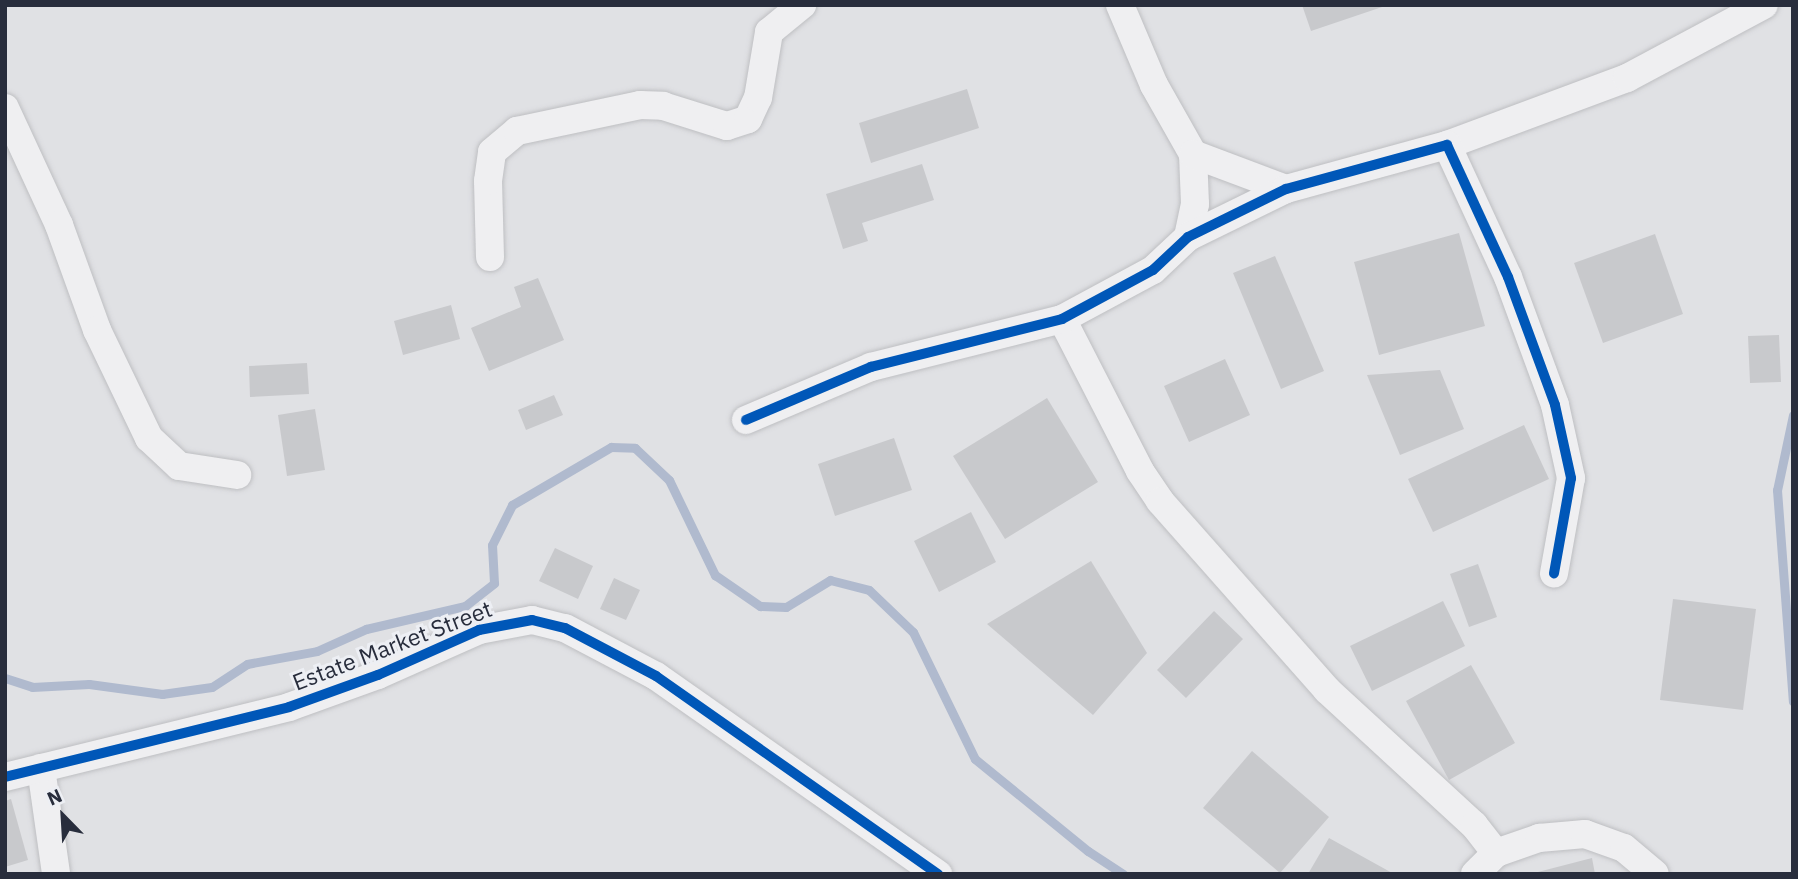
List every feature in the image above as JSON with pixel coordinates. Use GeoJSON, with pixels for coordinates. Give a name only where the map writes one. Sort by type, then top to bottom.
{"type":"FeatureCollection","features":[{"type":"Feature","properties":{"kind":"street"},"geometry":{"type":"LineString","coordinates":[[490,257],[488,181],[492,152],[517,131],[640,105],[663,106],[727,127],[748,119],[758,98],[769,32],[802,5]]}},
{"type":"Feature","properties":{"kind":"street"},"geometry":{"type":"LineString","coordinates":[[1120,5],[1154,85],[1193,154],[1195,204],[1188,237]]}},
{"type":"Feature","properties":{"kind":"street"},"geometry":{"type":"LineString","coordinates":[[746,420],[871,368],[1062,319],[1153,270],[1188,237],[1286,189],[1447,145],[1627,78],[1765,5]]}},
{"type":"Feature","properties":{"kind":"street"},"geometry":{"type":"LineString","coordinates":[[5,108],[59,225],[97,330],[149,438],[179,467],[237,475]]}},
{"type":"Feature","properties":{"kind":"street"},"geometry":{"type":"LineString","coordinates":[[1447,145],[1508,277],[1555,405],[1571,478],[1554,573]]}},
{"type":"Feature","properties":{"kind":"street"},"geometry":{"type":"LineString","coordinates":[[1193,154],[1286,189]]}},
{"type":"Feature","properties":{"kind":"street"},"geometry":{"type":"LineString","coordinates":[[1062,319],[1140,471],[1160,501],[1327,691],[1474,825],[1496,853]]}},
{"type":"Feature","properties":{"kind":"street","name":"Estate Market Street"},"geometry":{"type":"LineString","coordinates":[[5,777],[289,707],[379,675],[480,630],[532,620],[565,628],[656,676],[938,874]]}},
{"type":"Feature","properties":{"kind":"street"},"geometry":{"type":"LineString","coordinates":[[41,768],[56,874]]}},
{"type":"Feature","properties":{"kind":"street"},"geometry":{"type":"LineString","coordinates":[[1475,874],[1496,853],[1539,838],[1585,834],[1624,848],[1655,874]]}},
{"type":"Feature","properties":{"kind":"building"},"geometry":{"type":"Polygon","coordinates":[[[1302,5],[1385,5],[1385,6],[1311,31],[1302,5]]]}},
{"type":"Feature","properties":{"kind":"building"},"geometry":{"type":"Polygon","coordinates":[[[967,89],[979,128],[871,163],[859,123],[967,89]]]}},
{"type":"Feature","properties":{"kind":"building"},"geometry":{"type":"Polygon","coordinates":[[[922,164],[934,200],[862,223],[868,241],[843,249],[826,194],[922,164]]]}},
{"type":"Feature","properties":{"kind":"building"},"geometry":{"type":"Polygon","coordinates":[[[1459,233],[1485,326],[1379,355],[1354,262],[1459,233]]]}},
{"type":"Feature","properties":{"kind":"building"},"geometry":{"type":"Polygon","coordinates":[[[1655,234],[1683,314],[1603,343],[1574,263],[1655,234]]]}},
{"type":"Feature","properties":{"kind":"building"},"geometry":{"type":"Polygon","coordinates":[[[1275,256],[1324,371],[1281,389],[1233,273],[1275,256]]]}},
{"type":"Feature","properties":{"kind":"building"},"geometry":{"type":"Polygon","coordinates":[[[538,278],[564,340],[489,371],[471,328],[521,307],[514,287],[538,278]]]}},
{"type":"Feature","properties":{"kind":"building"},"geometry":{"type":"Polygon","coordinates":[[[451,305],[460,339],[403,355],[394,321],[451,305]]]}},
{"type":"Feature","properties":{"kind":"building"},"geometry":{"type":"Polygon","coordinates":[[[1779,335],[1781,382],[1750,383],[1748,336],[1779,335]]]}},
{"type":"Feature","properties":{"kind":"building"},"geometry":{"type":"Polygon","coordinates":[[[1225,359],[1250,415],[1189,442],[1164,386],[1225,359]]]}},
{"type":"Feature","properties":{"kind":"building"},"geometry":{"type":"Polygon","coordinates":[[[307,363],[309,394],[250,397],[249,366],[307,363]]]}},
{"type":"Feature","properties":{"kind":"building"},"geometry":{"type":"Polygon","coordinates":[[[1440,370],[1464,429],[1400,455],[1367,375],[1440,370]]]}},
{"type":"Feature","properties":{"kind":"building"},"geometry":{"type":"Polygon","coordinates":[[[554,395],[563,415],[526,430],[518,410],[554,395]]]}},
{"type":"Feature","properties":{"kind":"building"},"geometry":{"type":"Polygon","coordinates":[[[1047,398],[1098,482],[1005,539],[953,456],[1047,398]]]}},
{"type":"Feature","properties":{"kind":"building"},"geometry":{"type":"Polygon","coordinates":[[[315,409],[325,470],[287,476],[278,415],[315,409]]]}},
{"type":"Feature","properties":{"kind":"building"},"geometry":{"type":"Polygon","coordinates":[[[1524,425],[1549,479],[1433,532],[1408,479],[1524,425]]]}},
{"type":"Feature","properties":{"kind":"building"},"geometry":{"type":"Polygon","coordinates":[[[894,438],[912,490],[835,516],[818,464],[894,438]]]}},
{"type":"Feature","properties":{"kind":"building"},"geometry":{"type":"Polygon","coordinates":[[[971,512],[996,562],[939,592],[914,541],[971,512]]]}},
{"type":"Feature","properties":{"kind":"building"},"geometry":{"type":"Polygon","coordinates":[[[555,548],[593,566],[578,599],[539,581],[555,548]]]}},
{"type":"Feature","properties":{"kind":"building"},"geometry":{"type":"Polygon","coordinates":[[[1091,561],[1147,653],[1093,715],[987,624],[1091,561]]]}},
{"type":"Feature","properties":{"kind":"building"},"geometry":{"type":"Polygon","coordinates":[[[1478,564],[1497,617],[1469,627],[1450,574],[1478,564]]]}},
{"type":"Feature","properties":{"kind":"building"},"geometry":{"type":"Polygon","coordinates":[[[614,578],[640,590],[626,620],[600,609],[614,578]]]}},
{"type":"Feature","properties":{"kind":"building"},"geometry":{"type":"Polygon","coordinates":[[[1673,599],[1756,609],[1743,710],[1660,700],[1673,599]]]}},
{"type":"Feature","properties":{"kind":"building"},"geometry":{"type":"Polygon","coordinates":[[[1443,601],[1465,646],[1372,691],[1350,646],[1443,601]]]}},
{"type":"Feature","properties":{"kind":"building"},"geometry":{"type":"Polygon","coordinates":[[[1214,611],[1243,639],[1186,698],[1157,670],[1214,611]]]}},
{"type":"Feature","properties":{"kind":"building"},"geometry":{"type":"Polygon","coordinates":[[[1471,665],[1515,743],[1449,780],[1406,701],[1471,665]]]}},
{"type":"Feature","properties":{"kind":"building"},"geometry":{"type":"Polygon","coordinates":[[[1252,751],[1329,817],[1280,873],[1203,808],[1252,751]]]}},
{"type":"Feature","properties":{"kind":"building"},"geometry":{"type":"Polygon","coordinates":[[[11,799],[28,860],[5,867],[5,801],[11,799]]]}},
{"type":"Feature","properties":{"kind":"building"},"geometry":{"type":"Polygon","coordinates":[[[1329,838],[1394,874],[1308,874],[1329,838]]]}},
{"type":"Feature","properties":{"kind":"building"},"geometry":{"type":"Polygon","coordinates":[[[1592,858],[1595,874],[1534,874],[1534,873],[1592,858]]]}},
{"type":"Feature","properties":{"kind":"waterway"},"geometry":{"type":"LineString","coordinates":[[1793,415],[1777,490],[1793,701]]}},
{"type":"Feature","properties":{"kind":"waterway"},"geometry":{"type":"LineString","coordinates":[[5,678],[32,687],[89,684],[162,694],[212,687],[247,664],[317,651],[366,629],[465,606],[494,583],[492,545],[512,505],[611,447],[635,448],[669,480],[715,575],[760,606],[786,607],[830,580],[869,590],[913,632],[975,759],[1088,851],[1123,874]]}},
{"type":"Feature","properties":{"kind":"cycle path"},"geometry":{"type":"LineString","coordinates":[[746,420],[871,367],[1062,319],[1153,270],[1188,237],[1286,189],[1447,145],[1508,277],[1555,405],[1571,478],[1554,573]]}},
{"type":"Feature","properties":{"kind":"cycle path"},"geometry":{"type":"LineString","coordinates":[[5,777],[289,707],[378,675],[479,630],[532,620],[565,628],[656,676],[938,874]]}}]}
